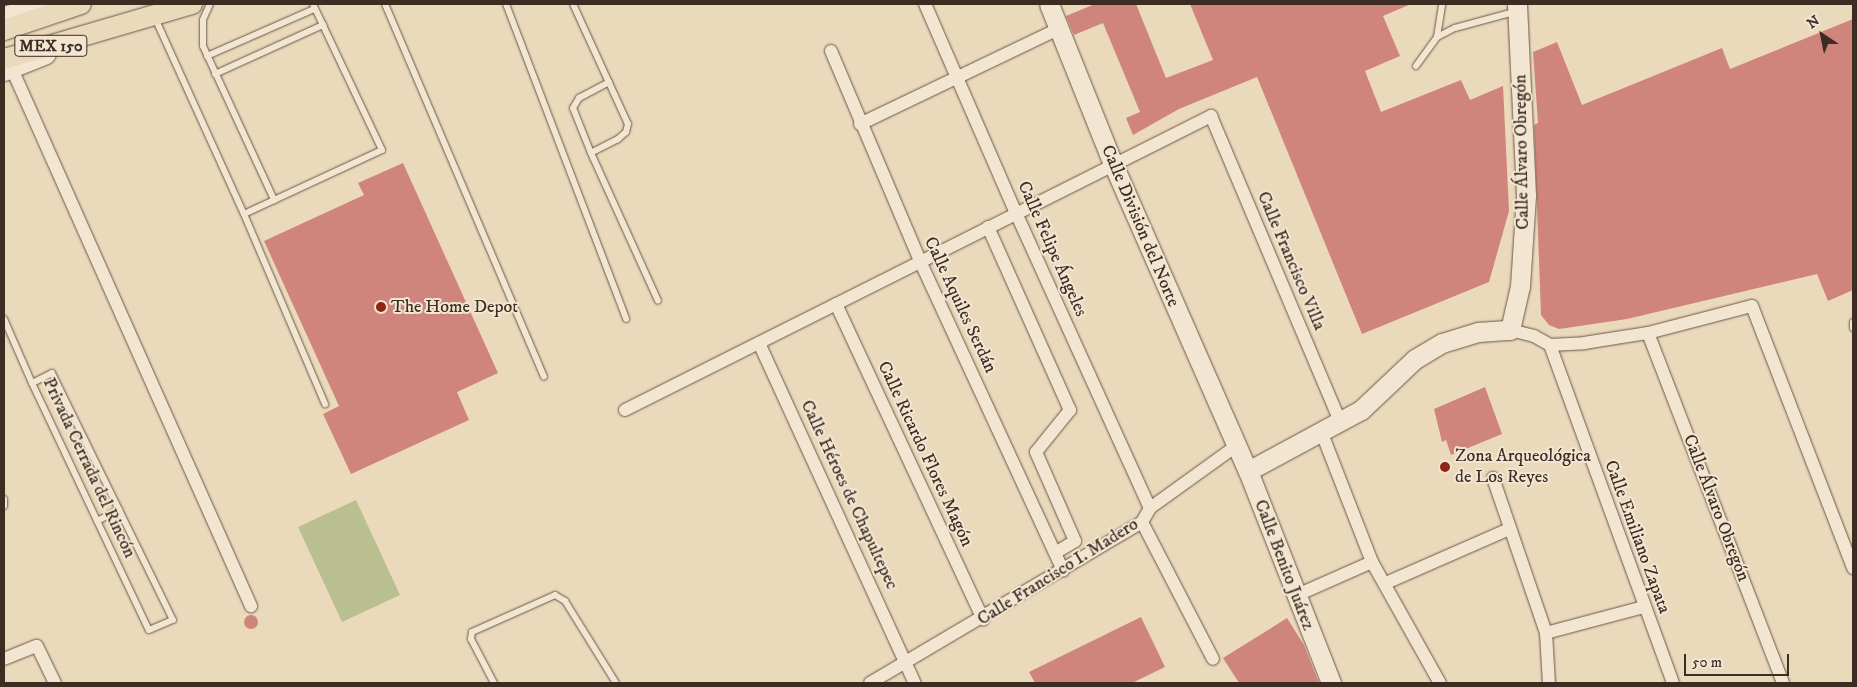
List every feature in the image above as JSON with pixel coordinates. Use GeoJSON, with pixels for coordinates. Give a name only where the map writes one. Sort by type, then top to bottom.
{"type":"FeatureCollection","features":[{"type":"Feature","properties":{"kind":"main road"},"geometry":{"type":"LineString","coordinates":[[7,24],[43,4]]}},
{"type":"Feature","properties":{"kind":"main road","name":"MEX 150"},"geometry":{"type":"LineString","coordinates":[[7,24],[81,4]]}},
{"type":"Feature","properties":{"kind":"main road","name":"MEX 150"},"geometry":{"type":"LineString","coordinates":[[8,64],[89,34],[192,4]]}},
{"type":"Feature","properties":{"kind":"main road","name":"Calle División del Norte"},"geometry":{"type":"LineString","coordinates":[[1049,4],[1113,164],[1235,447]]}},
{"type":"Feature","properties":{"kind":"main road","name":"Calle Álvaro Obregón"},"geometry":{"type":"LineString","coordinates":[[1510,330],[1520,286],[1526,195],[1518,8]]}},
{"type":"Feature","properties":{"kind":"main road"},"geometry":{"type":"LineString","coordinates":[[1248,471],[1361,410],[1414,359],[1442,343],[1478,332],[1510,330]]}},
{"type":"Feature","properties":{"kind":"main road","name":"Calle Benito Juárez"},"geometry":{"type":"LineString","coordinates":[[1235,447],[1248,471],[1295,596],[1331,683]]}},
{"type":"Feature","properties":{"kind":"street","name":"Calle Felipe Ángeles"},"geometry":{"type":"LineString","coordinates":[[926,4],[1016,213],[1150,508]]}},
{"type":"Feature","properties":{"kind":"street"},"geometry":{"type":"LineString","coordinates":[[860,124],[956,76],[1058,29]]}},
{"type":"Feature","properties":{"kind":"street","name":"Calle Aquiles Serdán"},"geometry":{"type":"LineString","coordinates":[[831,51],[860,124],[920,261],[1063,571]]}},
{"type":"Feature","properties":{"kind":"street"},"geometry":{"type":"LineString","coordinates":[[8,64],[251,606]]}},
{"type":"Feature","properties":{"kind":"street","name":"Calle Francisco Villa"},"geometry":{"type":"LineString","coordinates":[[1113,164],[1211,116],[1340,421]]}},
{"type":"Feature","properties":{"kind":"street"},"geometry":{"type":"LineString","coordinates":[[625,410],[1113,164]]}},
{"type":"Feature","properties":{"kind":"street"},"geometry":{"type":"LineString","coordinates":[[988,227],[1070,410],[1036,452],[1075,541],[1055,554]]}},
{"type":"Feature","properties":{"kind":"street","name":"Calle Ricardo Flores Magón"},"geometry":{"type":"LineString","coordinates":[[836,304],[983,619]]}},
{"type":"Feature","properties":{"kind":"street"},"geometry":{"type":"LineString","coordinates":[[1510,330],[1534,336],[1550,345],[1648,332],[1752,306],[1853,568]]}},
{"type":"Feature","properties":{"kind":"street","name":"Calle Álvaro Obregón"},"geometry":{"type":"LineString","coordinates":[[1648,332],[1783,683]]}},
{"type":"Feature","properties":{"kind":"street","name":"Calle Héroes de Chapultepec"},"geometry":{"type":"LineString","coordinates":[[759,343],[915,683]]}},
{"type":"Feature","properties":{"kind":"street","name":"Calle Emiliano Zapata"},"geometry":{"type":"LineString","coordinates":[[1550,345],[1673,683]]}},
{"type":"Feature","properties":{"kind":"street"},"geometry":{"type":"LineString","coordinates":[[1321,431],[1372,562],[1386,583],[1440,683]]}},
{"type":"Feature","properties":{"kind":"street","name":"Calle Francisco I. Madero"},"geometry":{"type":"LineString","coordinates":[[870,683],[983,619],[1142,522],[1150,508],[1235,447]]}},
{"type":"Feature","properties":{"kind":"street"},"geometry":{"type":"LineString","coordinates":[[1493,478],[1546,633],[1549,683]]}},
{"type":"Feature","properties":{"kind":"street"},"geometry":{"type":"LineString","coordinates":[[1142,522],[1213,659]]}},
{"type":"Feature","properties":{"kind":"street"},"geometry":{"type":"LineString","coordinates":[[1386,583],[1510,529]]}},
{"type":"Feature","properties":{"kind":"street"},"geometry":{"type":"LineString","coordinates":[[1295,596],[1372,562]]}},
{"type":"Feature","properties":{"kind":"street"},"geometry":{"type":"LineString","coordinates":[[1546,633],[1644,607]]}},
{"type":"Feature","properties":{"kind":"street"},"geometry":{"type":"LineString","coordinates":[[4,659],[37,646],[55,683]]}},
{"type":"Feature","properties":{"kind":"lane"},"geometry":{"type":"LineString","coordinates":[[210,4],[200,34],[207,56],[274,200]]}},
{"type":"Feature","properties":{"kind":"lane"},"geometry":{"type":"LineString","coordinates":[[386,4],[544,378]]}},
{"type":"Feature","properties":{"kind":"lane"},"geometry":{"type":"LineString","coordinates":[[506,4],[626,319]]}},
{"type":"Feature","properties":{"kind":"lane"},"geometry":{"type":"LineString","coordinates":[[573,4],[628,124],[626,132],[618,139],[592,153]]}},
{"type":"Feature","properties":{"kind":"lane"},"geometry":{"type":"LineString","coordinates":[[1416,66],[1437,37],[1442,4]]}},
{"type":"Feature","properties":{"kind":"lane"},"geometry":{"type":"LineString","coordinates":[[207,56],[314,6],[382,150],[244,214]]}},
{"type":"Feature","properties":{"kind":"lane"},"geometry":{"type":"LineString","coordinates":[[1437,37],[1455,28],[1518,8]]}},
{"type":"Feature","properties":{"kind":"lane"},"geometry":{"type":"LineString","coordinates":[[153,15],[244,214],[326,404]]}},
{"type":"Feature","properties":{"kind":"lane"},"geometry":{"type":"LineString","coordinates":[[215,74],[323,25]]}},
{"type":"Feature","properties":{"kind":"lane"},"geometry":{"type":"LineString","coordinates":[[609,82],[579,98],[572,108],[658,301]]}},
{"type":"Feature","properties":{"kind":"lane","name":"Privada Cerrada del Rincón"},"geometry":{"type":"LineString","coordinates":[[4,319],[32,383],[149,630],[173,620],[119,510]]}},
{"type":"Feature","properties":{"kind":"lane"},"geometry":{"type":"LineString","coordinates":[[1853,322],[1853,328]]}},
{"type":"Feature","properties":{"kind":"lane"},"geometry":{"type":"LineString","coordinates":[[32,383],[52,373],[119,510],[97,521]]}},
{"type":"Feature","properties":{"kind":"lane"},"geometry":{"type":"LineString","coordinates":[[4,499],[4,506]]}},
{"type":"Feature","properties":{"kind":"lane"},"geometry":{"type":"LineString","coordinates":[[494,683],[471,638],[472,632],[555,594],[565,601],[616,683]]}},
{"type":"Feature","properties":{"kind":"green space"},"geometry":{"type":"Polygon","coordinates":[[[356,500],[400,595],[342,622],[298,527],[356,500]]]}},
{"type":"Feature","properties":{"kind":"building"},"geometry":{"type":"Polygon","coordinates":[[[1095,4],[1136,4],[1166,78],[1213,60],[1190,4],[1411,4],[1383,16],[1400,56],[1365,71],[1381,112],[1461,80],[1470,100],[1503,86],[1509,211],[1489,282],[1362,334],[1257,77],[1179,109],[1133,135],[1126,118],[1140,112],[1103,23],[1074,35],[1066,16],[1095,4]]]}},
{"type":"Feature","properties":{"kind":"building"},"geometry":{"type":"Polygon","coordinates":[[[1853,19],[1853,290],[1828,301],[1817,274],[1627,319],[1559,329],[1549,325],[1541,315],[1534,125],[1538,123],[1533,52],[1557,42],[1582,105],[1722,48],[1730,69],[1853,19]]]}},
{"type":"Feature","properties":{"kind":"building","name":"The Home Depot"},"geometry":{"type":"Polygon","coordinates":[[[403,163],[498,373],[457,392],[469,420],[351,474],[323,414],[339,406],[264,241],[364,195],[358,183],[403,163]]]}},
{"type":"Feature","properties":{"kind":"building"},"geometry":{"type":"Polygon","coordinates":[[[1485,387],[1502,434],[1451,455],[1446,440],[1442,442],[1434,409],[1485,387]]]}},
{"type":"Feature","properties":{"kind":"building"},"geometry":{"type":"Polygon","coordinates":[[[248,615],[254,615],[258,622],[254,629],[248,629],[244,625],[244,619],[248,615]]]}},
{"type":"Feature","properties":{"kind":"building"},"geometry":{"type":"Polygon","coordinates":[[[1141,617],[1165,667],[1132,683],[1035,683],[1029,672],[1141,617]]]}},
{"type":"Feature","properties":{"kind":"building"},"geometry":{"type":"Polygon","coordinates":[[[1287,618],[1304,645],[1319,683],[1239,683],[1223,658],[1287,618]]]}},
{"type":"Feature","properties":{"kind":"place","name":"The Home Depot"},"geometry":{"type":"Point","coordinates":[381,307]}},
{"type":"Feature","properties":{"kind":"place","name":"Zona Arqueológica de Los Reyes"},"geometry":{"type":"Point","coordinates":[1445,467]}}]}
